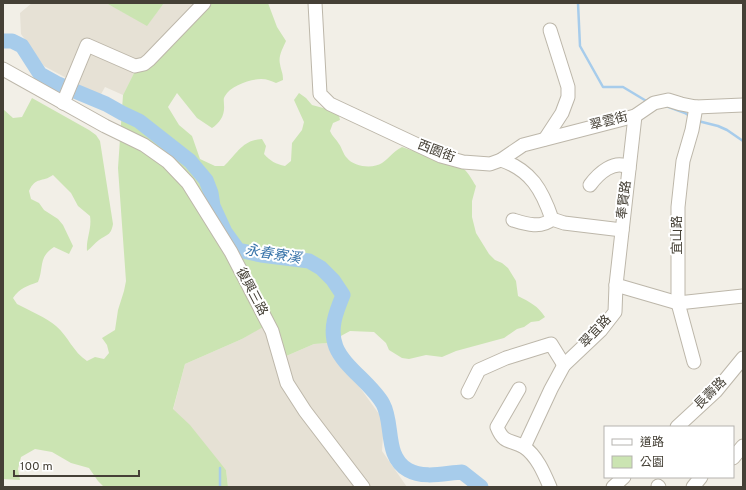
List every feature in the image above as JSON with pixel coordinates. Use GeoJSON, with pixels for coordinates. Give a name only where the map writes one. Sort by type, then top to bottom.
{"type":"FeatureCollection","features":[{"type":"Feature","properties":{"kind":"street"},"geometry":{"type":"LineString","coordinates":[[64,103],[87,45],[135,66],[140,66],[149,60],[204,3]]}},
{"type":"Feature","properties":{"kind":"street","name":"西園街"},"geometry":{"type":"LineString","coordinates":[[315,3],[320,94],[330,104],[441,156],[463,162],[490,164],[501,160]]}},
{"type":"Feature","properties":{"kind":"street"},"geometry":{"type":"LineString","coordinates":[[545,139],[562,114],[568,97],[568,87],[550,30]]}},
{"type":"Feature","properties":{"kind":"street","name":"復興三路"},"geometry":{"type":"LineString","coordinates":[[3,68],[105,126],[144,145],[168,162],[188,183],[230,252],[272,331],[287,382],[305,411],[363,487]]}},
{"type":"Feature","properties":{"kind":"street","name":"翠雲街"},"geometry":{"type":"LineString","coordinates":[[501,160],[523,146],[635,116],[654,104],[668,100],[696,107],[743,105]]}},
{"type":"Feature","properties":{"kind":"street","name":"宜山路"},"geometry":{"type":"LineString","coordinates":[[694,362],[678,304],[678,207],[683,160],[692,130],[696,107]]}},
{"type":"Feature","properties":{"kind":"street","name":"奉賢路"},"geometry":{"type":"LineString","coordinates":[[616,285],[635,116]]}},
{"type":"Feature","properties":{"kind":"street"},"geometry":{"type":"LineString","coordinates":[[501,160],[514,164],[525,172],[543,194],[552,219]]}},
{"type":"Feature","properties":{"kind":"street"},"geometry":{"type":"LineString","coordinates":[[590,185],[597,175],[615,165],[625,164],[629,168]]}},
{"type":"Feature","properties":{"kind":"street"},"geometry":{"type":"LineString","coordinates":[[513,220],[526,224],[539,225],[548,223],[552,219]]}},
{"type":"Feature","properties":{"kind":"street"},"geometry":{"type":"LineString","coordinates":[[552,219],[564,223],[622,230]]}},
{"type":"Feature","properties":{"kind":"street"},"geometry":{"type":"LineString","coordinates":[[616,285],[678,304],[743,296]]}},
{"type":"Feature","properties":{"kind":"street","name":"翠宜路"},"geometry":{"type":"LineString","coordinates":[[524,447],[564,365],[601,330],[616,312],[616,285]]}},
{"type":"Feature","properties":{"kind":"street"},"geometry":{"type":"LineString","coordinates":[[468,392],[479,370],[506,358],[551,344],[564,365]]}},
{"type":"Feature","properties":{"kind":"street","name":"長壽路"},"geometry":{"type":"LineString","coordinates":[[678,426],[716,391],[743,358]]}},
{"type":"Feature","properties":{"kind":"street"},"geometry":{"type":"LineString","coordinates":[[518,389],[497,427],[500,436],[512,443],[524,447],[532,456],[542,469],[550,487]]}},
{"type":"Feature","properties":{"kind":"street"},"geometry":{"type":"LineString","coordinates":[[734,457],[743,446]]}},
{"type":"Feature","properties":{"kind":"street"},"geometry":{"type":"LineString","coordinates":[[613,487],[623,478]]}},
{"type":"Feature","properties":{"kind":"street"},"geometry":{"type":"LineString","coordinates":[[693,487],[700,478]]}},
{"type":"Feature","properties":{"kind":"shaded area"},"geometry":{"type":"Polygon","coordinates":[[[32,3],[106,3],[147,25],[164,3],[197,3],[140,61],[123,95],[105,87],[100,96],[44,66],[21,34],[20,13],[32,3]]]}},
{"type":"Feature","properties":{"kind":"shaded area"},"geometry":{"type":"Polygon","coordinates":[[[263,326],[277,360],[314,344],[328,343],[384,421],[382,451],[407,487],[228,487],[226,470],[173,410],[185,364],[242,339],[263,326]]]}},
{"type":"Feature","properties":{"kind":"green space"},"geometry":{"type":"Polygon","coordinates":[[[106,3],[164,3],[147,26],[106,3]]]}},
{"type":"Feature","properties":{"kind":"green space"},"geometry":{"type":"Polygon","coordinates":[[[197,3],[268,3],[277,27],[286,41],[280,58],[283,80],[276,83],[265,79],[256,79],[231,89],[224,98],[224,112],[217,124],[212,128],[197,118],[177,93],[168,107],[179,125],[192,136],[200,159],[215,166],[224,166],[240,148],[249,142],[262,139],[266,146],[264,154],[273,162],[285,166],[291,161],[292,143],[302,130],[304,122],[294,100],[299,93],[312,105],[338,112],[340,120],[333,123],[330,131],[346,156],[354,163],[364,166],[378,165],[402,147],[454,163],[466,171],[476,186],[472,201],[472,217],[476,233],[489,254],[495,260],[508,268],[516,281],[518,296],[540,310],[545,317],[539,321],[531,322],[524,327],[517,329],[504,338],[456,351],[442,357],[426,355],[409,359],[402,358],[389,350],[386,343],[374,332],[350,331],[328,343],[314,344],[277,360],[263,327],[242,339],[185,364],[173,409],[190,425],[226,470],[228,487],[104,487],[89,468],[71,463],[52,452],[35,449],[21,457],[18,469],[20,480],[3,479],[3,109],[13,118],[22,117],[32,98],[89,130],[96,135],[100,141],[113,224],[109,234],[99,240],[87,251],[90,216],[78,206],[71,193],[53,175],[34,183],[29,191],[31,199],[39,203],[44,210],[58,219],[63,225],[73,246],[69,254],[54,247],[49,251],[43,259],[38,282],[27,286],[13,298],[17,304],[43,317],[56,326],[78,353],[87,361],[95,357],[104,359],[109,353],[107,345],[102,338],[115,330],[118,310],[126,281],[118,168],[123,95],[140,61],[197,3]]]}},
{"type":"Feature","properties":{"kind":"waterway"},"geometry":{"type":"LineString","coordinates":[[578,3],[580,46],[603,87],[623,87],[648,102]]}},
{"type":"Feature","properties":{"kind":"waterway","name":"永春寮溪"},"geometry":{"type":"LineString","coordinates":[[3,41],[12,41],[22,46],[40,74],[58,84],[106,104],[139,121],[190,161],[206,180],[211,193],[213,206],[225,232],[238,250],[261,255],[309,261],[321,268],[333,280],[343,295],[333,327],[336,347],[345,362],[372,389],[383,404],[388,421],[392,448],[400,464],[414,473],[428,475],[462,472],[481,487]]}},
{"type":"Feature","properties":{"kind":"waterway"},"geometry":{"type":"LineString","coordinates":[[666,106],[685,113],[691,117]]}},
{"type":"Feature","properties":{"kind":"waterway"},"geometry":{"type":"LineString","coordinates":[[698,121],[718,126],[727,130],[743,141]]}},
{"type":"Feature","properties":{"kind":"waterway"},"geometry":{"type":"LineString","coordinates":[[220,468],[220,487]]}}]}
